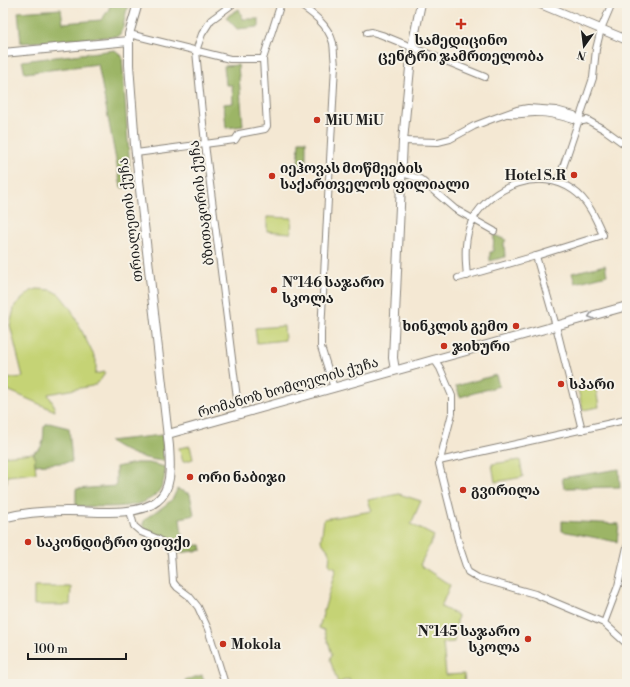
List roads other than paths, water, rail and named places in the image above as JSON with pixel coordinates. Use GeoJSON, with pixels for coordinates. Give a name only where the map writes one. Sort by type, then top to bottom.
{"type":"FeatureCollection","features":[{"type":"Feature","properties":{"kind":"street","name":"თრიალეთის ქუჩა"},"geometry":{"type":"LineString","coordinates":[[138,3],[129,38],[129,65],[136,153],[168,434]]}},
{"type":"Feature","properties":{"kind":"street","name":"ბზითაგორის ქუჩა"},"geometry":{"type":"LineString","coordinates":[[234,3],[212,20],[202,34],[196,51],[238,414]]}},
{"type":"Feature","properties":{"kind":"street"},"geometry":{"type":"LineString","coordinates":[[136,153],[235,140],[239,134],[265,129],[267,126],[263,59],[281,3]]}},
{"type":"Feature","properties":{"kind":"street"},"geometry":{"type":"LineString","coordinates":[[297,3],[321,21],[329,33],[333,43],[335,65],[321,346],[334,388]]}},
{"type":"Feature","properties":{"kind":"street"},"geometry":{"type":"LineString","coordinates":[[395,370],[394,358],[404,142],[412,47],[420,3]]}},
{"type":"Feature","properties":{"kind":"street"},"geometry":{"type":"LineString","coordinates":[[538,3],[548,5],[627,40]]}},
{"type":"Feature","properties":{"kind":"street"},"geometry":{"type":"LineString","coordinates":[[558,182],[593,78],[596,49],[601,29],[612,3]]}},
{"type":"Feature","properties":{"kind":"street"},"geometry":{"type":"LineString","coordinates":[[367,33],[372,32],[378,34],[485,77]]}},
{"type":"Feature","properties":{"kind":"street"},"geometry":{"type":"LineString","coordinates":[[3,53],[129,38],[196,51],[230,60],[263,59]]}},
{"type":"Feature","properties":{"kind":"street"},"geometry":{"type":"LineString","coordinates":[[404,142],[438,142],[450,139],[474,126],[507,113],[517,110],[542,109],[556,110],[574,115],[627,150]]}},
{"type":"Feature","properties":{"kind":"street"},"geometry":{"type":"LineString","coordinates":[[580,119],[587,120],[605,130],[627,146]]}},
{"type":"Feature","properties":{"kind":"street"},"geometry":{"type":"LineString","coordinates":[[402,173],[420,179],[455,209],[494,231]]}},
{"type":"Feature","properties":{"kind":"street"},"geometry":{"type":"LineString","coordinates":[[458,278],[467,276],[536,256],[603,235],[598,222],[583,200],[573,190],[558,182],[535,180],[520,182],[506,188],[483,205],[473,220],[465,251],[467,276]]}},
{"type":"Feature","properties":{"kind":"street"},"geometry":{"type":"LineString","coordinates":[[536,256],[556,326],[582,430]]}},
{"type":"Feature","properties":{"kind":"street","name":"რომანოზ ხომლელის ქუჩა"},"geometry":{"type":"LineString","coordinates":[[168,434],[627,306]]}},
{"type":"Feature","properties":{"kind":"street"},"geometry":{"type":"LineString","coordinates":[[432,360],[436,362],[440,368],[452,396],[453,406],[439,461],[439,467],[460,548],[468,572],[478,578],[534,594],[604,624],[627,644]]}},
{"type":"Feature","properties":{"kind":"street"},"geometry":{"type":"LineString","coordinates":[[439,461],[625,420],[627,431]]}},
{"type":"Feature","properties":{"kind":"street"},"geometry":{"type":"LineString","coordinates":[[6,516],[64,511],[130,511],[145,508],[158,501],[166,490],[169,479],[168,434]]}},
{"type":"Feature","properties":{"kind":"street"},"geometry":{"type":"LineString","coordinates":[[130,511],[134,526],[141,532],[158,539],[166,545],[171,554],[174,582],[177,587],[189,596],[198,607],[208,629],[225,684]]}},
{"type":"Feature","properties":{"kind":"street"},"geometry":{"type":"LineString","coordinates":[[604,624],[618,586],[627,547]]}},
{"type":"Feature","properties":{"kind":"place","name":"სამედიცინო ცენტრი ჯამრთელობა"},"geometry":{"type":"Point","coordinates":[461,24]}},
{"type":"Feature","properties":{"kind":"place","name":"MiU MiU"},"geometry":{"type":"Point","coordinates":[317,120]}},
{"type":"Feature","properties":{"kind":"place","name":"Hotel S.R"},"geometry":{"type":"Point","coordinates":[574,175]}},
{"type":"Feature","properties":{"kind":"place","name":"იეჰოვას მოწმეების საქართველოს ფილიალი"},"geometry":{"type":"Point","coordinates":[272,176]}},
{"type":"Feature","properties":{"kind":"place","name":"№146 საჯარო სკოლა"},"geometry":{"type":"Point","coordinates":[274,290]}},
{"type":"Feature","properties":{"kind":"place","name":"ხინკლის გემო"},"geometry":{"type":"Point","coordinates":[516,326]}},
{"type":"Feature","properties":{"kind":"place","name":"ჯიხური"},"geometry":{"type":"Point","coordinates":[444,346]}},
{"type":"Feature","properties":{"kind":"place","name":"სპარი"},"geometry":{"type":"Point","coordinates":[561,384]}},
{"type":"Feature","properties":{"kind":"place","name":"ორი ნაბიჯი"},"geometry":{"type":"Point","coordinates":[190,477]}},
{"type":"Feature","properties":{"kind":"place","name":"გვირილა"},"geometry":{"type":"Point","coordinates":[463,490]}},
{"type":"Feature","properties":{"kind":"place","name":"საკონდიტრო ფიფქი"},"geometry":{"type":"Point","coordinates":[28,542]}},
{"type":"Feature","properties":{"kind":"place","name":"№145 საჯარო სკოლა"},"geometry":{"type":"Point","coordinates":[528,639]}},
{"type":"Feature","properties":{"kind":"place","name":"Mokola"},"geometry":{"type":"Point","coordinates":[223,644]}}]}
